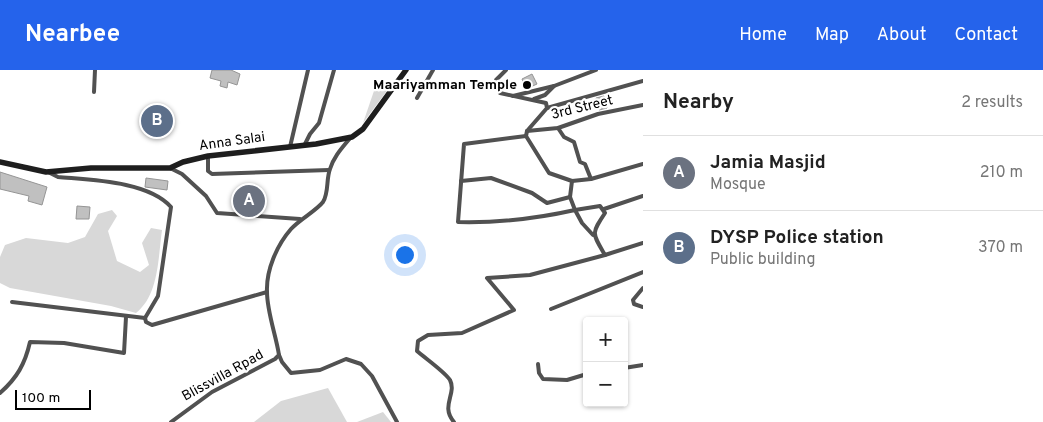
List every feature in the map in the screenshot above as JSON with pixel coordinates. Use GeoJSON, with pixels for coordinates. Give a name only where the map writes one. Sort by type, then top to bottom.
{"type":"FeatureCollection","features":[{"type":"Feature","properties":{"kind":"street"},"geometry":{"type":"LineString","coordinates":[[94,92],[95,70]]}},
{"type":"Feature","properties":{"kind":"street"},"geometry":{"type":"LineString","coordinates":[[290,147],[308,70]]}},
{"type":"Feature","properties":{"kind":"street"},"geometry":{"type":"LineString","coordinates":[[305,144],[319,123],[334,70]]}},
{"type":"Feature","properties":{"kind":"street"},"geometry":{"type":"LineString","coordinates":[[352,137],[363,129],[406,70]]}},
{"type":"Feature","properties":{"kind":"street"},"geometry":{"type":"LineString","coordinates":[[417,98],[433,70]]}},
{"type":"Feature","properties":{"kind":"street"},"geometry":{"type":"LineString","coordinates":[[506,70],[496,80],[495,86],[500,93],[510,97],[546,102],[547,108]]}},
{"type":"Feature","properties":{"kind":"street"},"geometry":{"type":"LineString","coordinates":[[510,97],[554,86],[596,70]]}},
{"type":"Feature","properties":{"kind":"street"},"geometry":{"type":"LineString","coordinates":[[643,81],[547,108],[527,134],[549,172],[572,181],[591,180],[643,164]]}},
{"type":"Feature","properties":{"kind":"street"},"geometry":{"type":"LineString","coordinates":[[533,100],[545,95],[554,86]]}},
{"type":"Feature","properties":{"kind":"street","name":"3rd Street"},"geometry":{"type":"LineString","coordinates":[[461,181],[464,144],[558,128],[598,114],[643,105]]}},
{"type":"Feature","properties":{"kind":"street"},"geometry":{"type":"LineString","coordinates":[[558,128],[564,137],[574,142],[580,162],[585,164],[591,180]]}},
{"type":"Feature","properties":{"kind":"street","name":"Anna Salai"},"geometry":{"type":"LineString","coordinates":[[0,162],[46,172],[91,168],[170,168],[183,162],[208,156],[290,147],[352,137]]}},
{"type":"Feature","properties":{"kind":"street","name":"Blissvilla Rpad"},"geometry":{"type":"LineString","coordinates":[[171,422],[183,411],[212,392],[275,359],[279,355],[267,292],[272,262],[281,242],[300,219],[323,202],[329,170],[336,156],[352,137]]}},
{"type":"Feature","properties":{"kind":"street"},"geometry":{"type":"LineString","coordinates":[[208,156],[208,171],[212,174],[329,170]]}},
{"type":"Feature","properties":{"kind":"street"},"geometry":{"type":"LineString","coordinates":[[170,168],[182,174],[206,196],[217,213],[300,219]]}},
{"type":"Feature","properties":{"kind":"street"},"geometry":{"type":"LineString","coordinates":[[46,172],[58,177],[132,187],[164,199],[171,207],[158,296],[145,318]]}},
{"type":"Feature","properties":{"kind":"street"},"geometry":{"type":"LineString","coordinates":[[570,197],[547,203],[532,193],[491,178],[461,181],[458,222],[517,220],[600,206],[604,209],[643,196]]}},
{"type":"Feature","properties":{"kind":"street"},"geometry":{"type":"LineString","coordinates":[[572,181],[570,197],[575,210],[605,255]]}},
{"type":"Feature","properties":{"kind":"street"},"geometry":{"type":"LineString","coordinates":[[593,235],[594,229],[606,213],[604,209]]}},
{"type":"Feature","properties":{"kind":"street"},"geometry":{"type":"LineString","coordinates":[[454,422],[447,406],[451,388],[450,380],[417,351],[418,341],[428,335],[462,333],[514,310],[487,278],[530,275],[643,243]]}},
{"type":"Feature","properties":{"kind":"street"},"geometry":{"type":"LineString","coordinates":[[551,309],[643,272]]}},
{"type":"Feature","properties":{"kind":"street"},"geometry":{"type":"LineString","coordinates":[[643,288],[633,300],[634,304],[643,307]]}},
{"type":"Feature","properties":{"kind":"street"},"geometry":{"type":"LineString","coordinates":[[145,318],[146,322],[152,325],[267,292]]}},
{"type":"Feature","properties":{"kind":"street"},"geometry":{"type":"LineString","coordinates":[[12,302],[145,318]]}},
{"type":"Feature","properties":{"kind":"street"},"geometry":{"type":"LineString","coordinates":[[0,393],[18,376],[27,357],[30,342],[64,343],[124,353],[126,317]]}},
{"type":"Feature","properties":{"kind":"street"},"geometry":{"type":"LineString","coordinates":[[279,355],[291,372],[320,370],[346,359],[361,364],[372,376],[397,422]]}},
{"type":"Feature","properties":{"kind":"street"},"geometry":{"type":"LineString","coordinates":[[538,364],[539,373],[543,379],[567,380],[583,375]]}},
{"type":"Feature","properties":{"kind":"street"},"geometry":{"type":"LineString","coordinates":[[628,367],[643,365]]}},
{"type":"Feature","properties":{"kind":"shaded area"},"geometry":{"type":"Polygon","coordinates":[[[376,85],[389,88],[363,123],[376,85]]]}},
{"type":"Feature","properties":{"kind":"shaded area"},"geometry":{"type":"Polygon","coordinates":[[[112,210],[117,216],[108,231],[117,261],[140,272],[149,265],[142,243],[151,228],[162,230],[153,286],[144,305],[136,313],[111,306],[10,288],[0,283],[0,257],[5,245],[26,238],[68,243],[85,237],[98,214],[112,210]]]}},
{"type":"Feature","properties":{"kind":"shaded area"},"geometry":{"type":"Polygon","coordinates":[[[328,388],[347,422],[254,422],[281,401],[328,388]]]}},
{"type":"Feature","properties":{"kind":"shaded area"},"geometry":{"type":"Polygon","coordinates":[[[383,412],[391,422],[357,422],[383,412]]]}},
{"type":"Feature","properties":{"kind":"building"},"geometry":{"type":"Polygon","coordinates":[[[212,70],[231,70],[240,74],[237,85],[228,82],[227,88],[220,86],[221,81],[210,78],[212,70]]]}},
{"type":"Feature","properties":{"kind":"building"},"geometry":{"type":"Polygon","coordinates":[[[532,74],[537,84],[526,89],[522,79],[532,74]]]}},
{"type":"Feature","properties":{"kind":"building"},"geometry":{"type":"Polygon","coordinates":[[[604,96],[607,108],[599,110],[596,98],[604,96]]]}},
{"type":"Feature","properties":{"kind":"building"},"geometry":{"type":"Polygon","coordinates":[[[0,172],[47,187],[42,205],[28,201],[29,196],[0,189],[0,172]]]}},
{"type":"Feature","properties":{"kind":"building"},"geometry":{"type":"Polygon","coordinates":[[[146,178],[168,181],[167,190],[145,187],[146,178]]]}},
{"type":"Feature","properties":{"kind":"building"},"geometry":{"type":"Polygon","coordinates":[[[77,206],[90,207],[89,219],[76,219],[77,206]]]}},
{"type":"Feature","properties":{"kind":"place","name":"Maariyamman Temple"},"geometry":{"type":"Point","coordinates":[527,85]}},
{"type":"Feature","properties":{"kind":"place","name":"DYSP Police station"},"geometry":{"type":"Point","coordinates":[157,121]}},
{"type":"Feature","properties":{"kind":"place","name":"Jamia Masjid"},"geometry":{"type":"Point","coordinates":[249,201]}}]}
